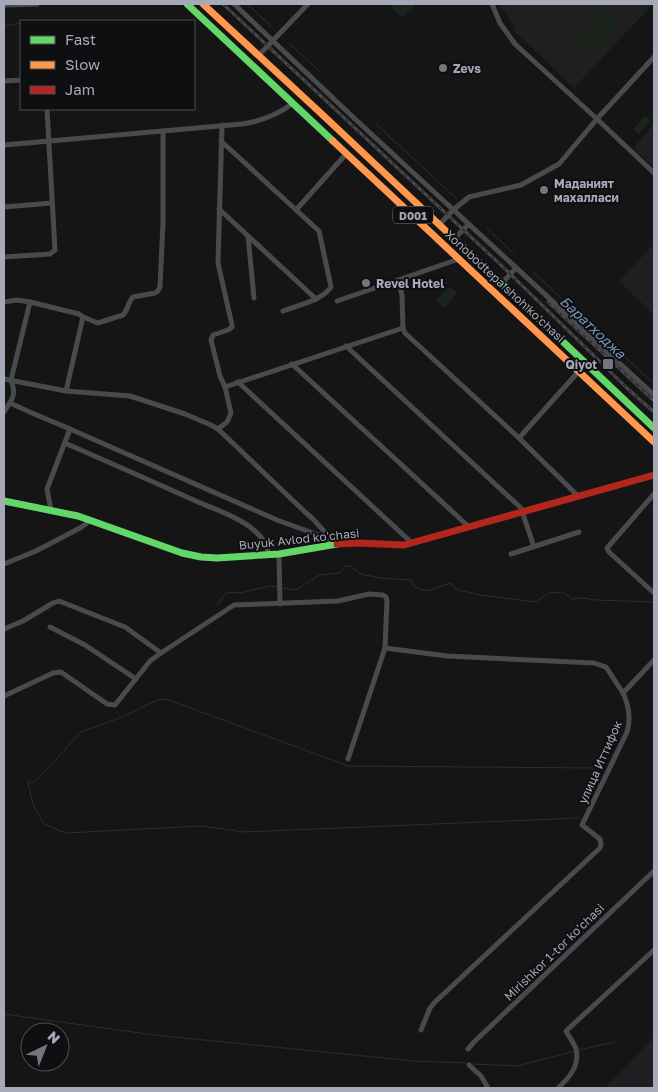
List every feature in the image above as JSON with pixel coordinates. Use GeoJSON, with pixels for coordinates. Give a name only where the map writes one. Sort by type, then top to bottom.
{"type":"FeatureCollection","features":[{"type":"Feature","properties":{"kind":"main road","name":"Xonobodtepa shoh ko'chasi"},"geometry":{"type":"LineString","coordinates":[[187,4],[654,442]]}},
{"type":"Feature","properties":{"kind":"main road","name":"Xonobodtepa shoh ko'chasi"},"geometry":{"type":"LineString","coordinates":[[203,4],[654,428]]}},
{"type":"Feature","properties":{"kind":"main road"},"geometry":{"type":"LineString","coordinates":[[529,324],[536,317]]}},
{"type":"Feature","properties":{"kind":"main road","name":"Buyuk Avlod koʻchasi"},"geometry":{"type":"LineString","coordinates":[[4,501],[78,516],[191,555],[217,558],[279,554],[336,543],[404,545],[654,475]]}},
{"type":"Feature","properties":{"kind":"street"},"geometry":{"type":"LineString","coordinates":[[4,5],[37,4]]}},
{"type":"Feature","properties":{"kind":"street"},"geometry":{"type":"LineString","coordinates":[[234,4],[468,225],[654,395]]}},
{"type":"Feature","properties":{"kind":"street"},"geometry":{"type":"LineString","coordinates":[[258,56],[308,4]]}},
{"type":"Feature","properties":{"kind":"street"},"geometry":{"type":"LineString","coordinates":[[492,4],[500,24],[515,44],[654,173]]}},
{"type":"Feature","properties":{"kind":"street"},"geometry":{"type":"LineString","coordinates":[[438,225],[469,197],[521,185],[559,164],[654,57]]}},
{"type":"Feature","properties":{"kind":"street"},"geometry":{"type":"LineString","coordinates":[[4,81],[20,80]]}},
{"type":"Feature","properties":{"kind":"street"},"geometry":{"type":"LineString","coordinates":[[4,145],[242,124],[263,120],[285,109],[293,102]]}},
{"type":"Feature","properties":{"kind":"street"},"geometry":{"type":"LineString","coordinates":[[4,257],[53,253],[55,250],[47,110]]}},
{"type":"Feature","properties":{"kind":"street"},"geometry":{"type":"LineString","coordinates":[[218,430],[229,419],[231,413],[211,340],[212,335],[232,327],[218,263],[222,125]]}},
{"type":"Feature","properties":{"kind":"street"},"geometry":{"type":"LineString","coordinates":[[4,302],[15,300],[30,302],[79,314],[98,323],[123,316],[133,297],[158,291],[160,288],[163,223],[163,131]]}},
{"type":"Feature","properties":{"kind":"street"},"geometry":{"type":"LineString","coordinates":[[221,141],[319,231],[331,287],[316,299],[283,310]]}},
{"type":"Feature","properties":{"kind":"street"},"geometry":{"type":"LineString","coordinates":[[296,210],[347,153]]}},
{"type":"Feature","properties":{"kind":"street"},"geometry":{"type":"LineString","coordinates":[[4,207],[52,203]]}},
{"type":"Feature","properties":{"kind":"street"},"geometry":{"type":"LineString","coordinates":[[219,209],[316,299]]}},
{"type":"Feature","properties":{"kind":"street"},"geometry":{"type":"LineString","coordinates":[[454,239],[468,225]]}},
{"type":"Feature","properties":{"kind":"street"},"geometry":{"type":"LineString","coordinates":[[248,236],[254,298]]}},
{"type":"Feature","properties":{"kind":"street"},"geometry":{"type":"LineString","coordinates":[[337,301],[460,259]]}},
{"type":"Feature","properties":{"kind":"street"},"geometry":{"type":"LineString","coordinates":[[501,284],[516,268]]}},
{"type":"Feature","properties":{"kind":"street"},"geometry":{"type":"LineString","coordinates":[[399,280],[405,333],[519,438],[578,496]]}},
{"type":"Feature","properties":{"kind":"street"},"geometry":{"type":"LineString","coordinates":[[4,412],[10,403],[15,389],[11,380],[30,302]]}},
{"type":"Feature","properties":{"kind":"street"},"geometry":{"type":"LineString","coordinates":[[66,391],[83,317]]}},
{"type":"Feature","properties":{"kind":"street"},"geometry":{"type":"LineString","coordinates":[[225,387],[403,328]]}},
{"type":"Feature","properties":{"kind":"street"},"geometry":{"type":"LineString","coordinates":[[346,346],[521,508],[534,547]]}},
{"type":"Feature","properties":{"kind":"street"},"geometry":{"type":"LineString","coordinates":[[292,364],[468,526]]}},
{"type":"Feature","properties":{"kind":"street"},"geometry":{"type":"LineString","coordinates":[[519,438],[578,371]]}},
{"type":"Feature","properties":{"kind":"street"},"geometry":{"type":"LineString","coordinates":[[4,379],[66,391],[130,396],[185,414],[211,425],[314,519],[336,543]]}},
{"type":"Feature","properties":{"kind":"street"},"geometry":{"type":"LineString","coordinates":[[238,382],[412,542]]}},
{"type":"Feature","properties":{"kind":"street"},"geometry":{"type":"LineString","coordinates":[[10,403],[277,520],[336,543]]}},
{"type":"Feature","properties":{"kind":"street"},"geometry":{"type":"LineString","coordinates":[[51,510],[47,489],[70,429]]}},
{"type":"Feature","properties":{"kind":"street"},"geometry":{"type":"LineString","coordinates":[[65,443],[242,522],[262,537],[267,547],[268,555]]}},
{"type":"Feature","properties":{"kind":"street"},"geometry":{"type":"LineString","coordinates":[[654,494],[652,502],[608,548],[609,552],[654,593]]}},
{"type":"Feature","properties":{"kind":"street"},"geometry":{"type":"LineString","coordinates":[[4,564],[36,551],[80,528],[89,519]]}},
{"type":"Feature","properties":{"kind":"street"},"geometry":{"type":"LineString","coordinates":[[511,554],[578,532]]}},
{"type":"Feature","properties":{"kind":"street"},"geometry":{"type":"LineString","coordinates":[[279,554],[280,604]]}},
{"type":"Feature","properties":{"kind":"street"},"geometry":{"type":"LineString","coordinates":[[4,696],[53,672],[61,672],[107,704],[115,705],[150,661],[234,605],[338,601],[369,594],[383,595],[387,601],[385,648],[348,759]]}},
{"type":"Feature","properties":{"kind":"street"},"geometry":{"type":"LineString","coordinates":[[4,629],[59,601],[125,627],[161,653]]}},
{"type":"Feature","properties":{"kind":"street"},"geometry":{"type":"LineString","coordinates":[[50,628],[85,644],[136,679]]}},
{"type":"Feature","properties":{"kind":"street","name":"улица Иттифок"},"geometry":{"type":"LineString","coordinates":[[385,648],[447,656],[594,663],[606,667],[623,693],[627,702],[630,722],[627,732],[582,825],[600,840],[600,848],[435,1002],[430,1008],[421,1030]]}},
{"type":"Feature","properties":{"kind":"street"},"geometry":{"type":"LineString","coordinates":[[623,693],[654,660]]}},
{"type":"Feature","properties":{"kind":"street","name":"Mirishkor 1-tor ko'chasi"},"geometry":{"type":"LineString","coordinates":[[468,1049],[654,871]]}},
{"type":"Feature","properties":{"kind":"street"},"geometry":{"type":"LineString","coordinates":[[558,1088],[572,1075],[577,1058],[577,1051],[566,1031],[654,950]]}},
{"type":"Feature","properties":{"kind":"street"},"geometry":{"type":"LineString","coordinates":[[469,1065],[481,1076],[488,1088]]}},
{"type":"Feature","properties":{"kind":"shaded area"},"geometry":{"type":"Polygon","coordinates":[[[388,4],[412,4],[415,6],[403,18],[388,4]]]}},
{"type":"Feature","properties":{"kind":"shaded area"},"geometry":{"type":"Polygon","coordinates":[[[501,4],[653,4],[574,88],[513,30],[514,26],[501,4]]]}},
{"type":"Feature","properties":{"kind":"shaded area"},"geometry":{"type":"Polygon","coordinates":[[[601,10],[619,26],[592,56],[574,39],[601,10]]]}},
{"type":"Feature","properties":{"kind":"shaded area"},"geometry":{"type":"Polygon","coordinates":[[[645,116],[651,121],[639,134],[633,129],[645,116]]]}},
{"type":"Feature","properties":{"kind":"shaded area"},"geometry":{"type":"Polygon","coordinates":[[[654,124],[654,168],[633,148],[654,124]]]}},
{"type":"Feature","properties":{"kind":"shaded area"},"geometry":{"type":"Polygon","coordinates":[[[654,244],[654,315],[619,281],[654,244]]]}},
{"type":"Feature","properties":{"kind":"shaded area"},"geometry":{"type":"Polygon","coordinates":[[[449,286],[457,293],[444,308],[436,301],[449,286]]]}},
{"type":"Feature","properties":{"kind":"shaded area"},"geometry":{"type":"Polygon","coordinates":[[[654,1037],[654,1088],[605,1088],[654,1037]]]}},
{"type":"Feature","properties":{"kind":"waterway","name":"Баратходжа"},"geometry":{"type":"LineString","coordinates":[[247,4],[273,28]]}},
{"type":"Feature","properties":{"kind":"waterway"},"geometry":{"type":"LineString","coordinates":[[4,26],[20,23]]}},
{"type":"Feature","properties":{"kind":"waterway","name":"Баратходжа"},"geometry":{"type":"LineString","coordinates":[[290,44],[320,72]]}},
{"type":"Feature","properties":{"kind":"waterway","name":"Баратходжа"},"geometry":{"type":"LineString","coordinates":[[376,124],[457,199]]}},
{"type":"Feature","properties":{"kind":"waterway","name":"Баратходжа"},"geometry":{"type":"LineString","coordinates":[[486,227],[514,254]]}},
{"type":"Feature","properties":{"kind":"waterway","name":"Баратходжа"},"geometry":{"type":"LineString","coordinates":[[532,271],[654,384]]}},
{"type":"Feature","properties":{"kind":"waterway","name":"Баратходжа"},"geometry":{"type":"LineString","coordinates":[[282,588],[296,590],[319,575],[339,573],[345,566],[351,566],[360,574],[381,578],[411,580],[414,587],[427,591],[450,583],[458,590],[480,595],[536,602],[549,593],[563,592],[572,599],[654,602]]}},
{"type":"Feature","properties":{"kind":"waterway","name":"Баратходжа"},"geometry":{"type":"LineString","coordinates":[[217,605],[227,592],[241,593],[270,586],[278,587]]}},
{"type":"Feature","properties":{"kind":"waterway"},"geometry":{"type":"LineString","coordinates":[[578,818],[244,832],[202,826],[65,833],[44,824],[33,805],[28,782],[35,782],[81,732],[125,716],[157,700],[166,699],[348,766],[595,768]]}},
{"type":"Feature","properties":{"kind":"waterway"},"geometry":{"type":"LineString","coordinates":[[4,1014],[154,1035],[414,1061],[467,1063]]}},
{"type":"Feature","properties":{"kind":"waterway"},"geometry":{"type":"LineString","coordinates":[[579,1050],[615,1042]]}},
{"type":"Feature","properties":{"kind":"waterway"},"geometry":{"type":"LineString","coordinates":[[471,1064],[518,1066],[575,1051]]}},
{"type":"Feature","properties":{"kind":"railway"},"geometry":{"type":"LineString","coordinates":[[223,4],[654,412]]}},
{"type":"Feature","properties":{"kind":"railway"},"geometry":{"type":"LineString","coordinates":[[548,302],[654,401]]}},
{"type":"Feature","properties":{"kind":"traffic: fast"},"geometry":{"type":"LineString","coordinates":[[187,4],[333,141]]}},
{"type":"Feature","properties":{"kind":"traffic: fast"},"geometry":{"type":"LineString","coordinates":[[464,248],[654,428]]}},
{"type":"Feature","properties":{"kind":"traffic: fast"},"geometry":{"type":"LineString","coordinates":[[4,501],[78,516],[182,553],[201,557],[217,558],[279,554],[337,544]]}},
{"type":"Feature","properties":{"kind":"traffic: slow"},"geometry":{"type":"LineString","coordinates":[[203,4],[464,248]]}},
{"type":"Feature","properties":{"kind":"traffic: slow"},"geometry":{"type":"LineString","coordinates":[[333,141],[654,442]]}},
{"type":"Feature","properties":{"kind":"traffic: jam"},"geometry":{"type":"LineString","coordinates":[[337,544],[404,545],[654,475]]}},
{"type":"Feature","properties":{"kind":"place","name":"Zevs"},"geometry":{"type":"Point","coordinates":[443,68]}},
{"type":"Feature","properties":{"kind":"place","name":"Маданият махалласи"},"geometry":{"type":"Point","coordinates":[544,190]}},
{"type":"Feature","properties":{"kind":"place","name":"Revel Hotel"},"geometry":{"type":"Point","coordinates":[366,283]}},
{"type":"Feature","properties":{"kind":"place","name":"Qiyot"},"geometry":{"type":"Point","coordinates":[608,364]}}]}
